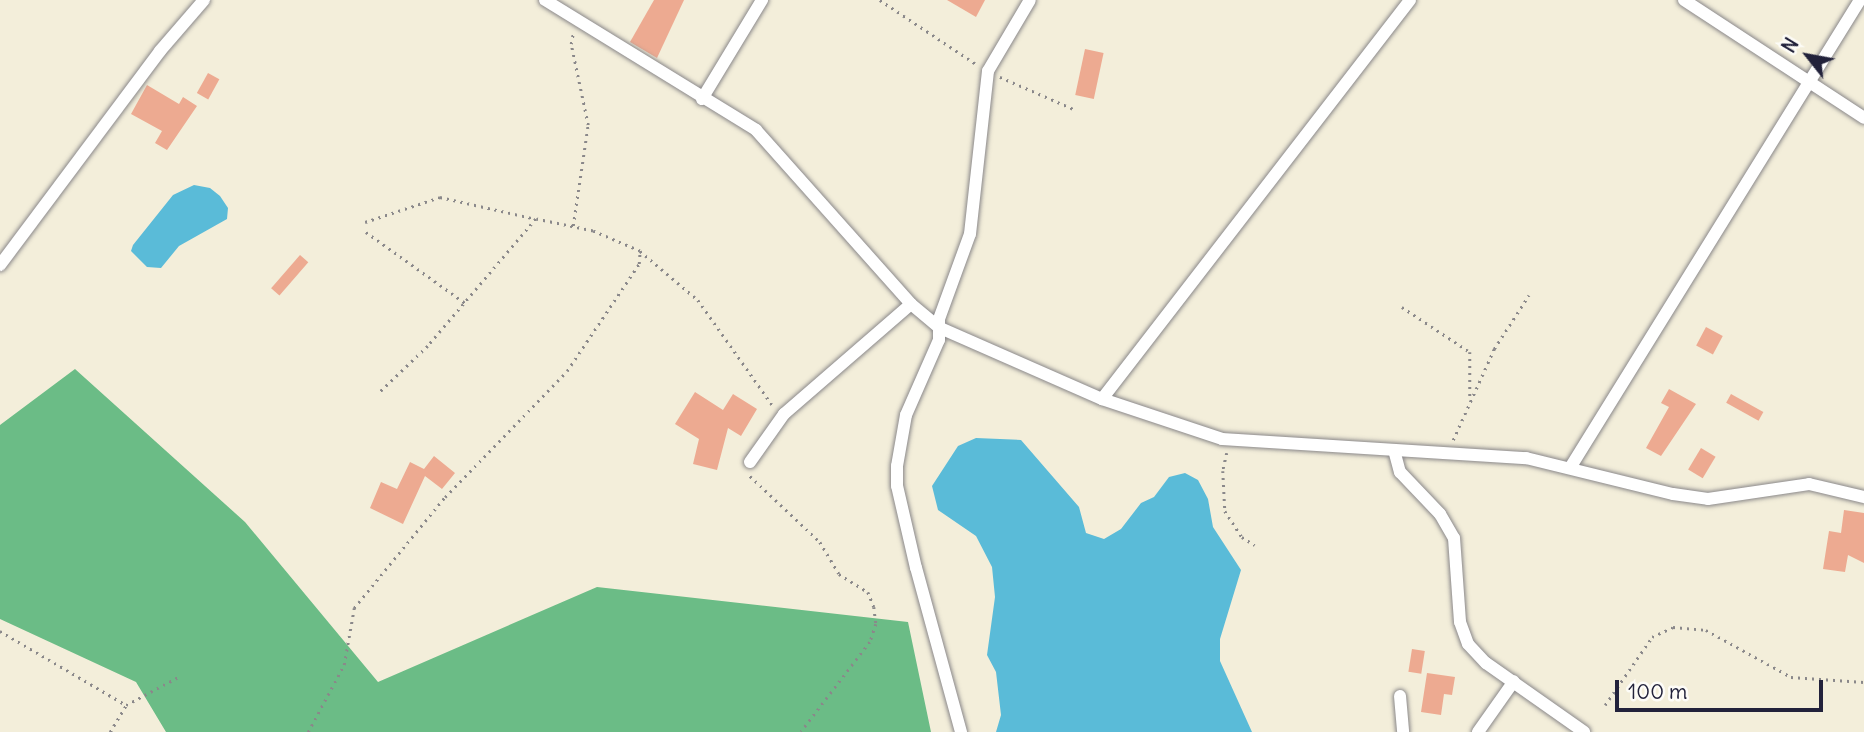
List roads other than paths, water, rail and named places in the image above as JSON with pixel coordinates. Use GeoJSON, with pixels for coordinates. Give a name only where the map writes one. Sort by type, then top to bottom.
{"type":"FeatureCollection","features":[{"type":"Feature","properties":{"kind":"street"},"geometry":{"type":"LineString","coordinates":[[0,265],[160,51],[204,0]]}},
{"type":"Feature","properties":{"kind":"street"},"geometry":{"type":"LineString","coordinates":[[545,0],[767,141],[911,304],[940,328],[1102,399],[1231,440],[1526,458],[1708,499],[1809,484],[1864,497]]}},
{"type":"Feature","properties":{"kind":"street"},"geometry":{"type":"LineString","coordinates":[[702,99],[762,0]]}},
{"type":"Feature","properties":{"kind":"street"},"geometry":{"type":"LineString","coordinates":[[961,732],[897,486],[901,429],[940,328],[939,319],[970,234],[988,71],[1030,0]]}},
{"type":"Feature","properties":{"kind":"street"},"geometry":{"type":"LineString","coordinates":[[1102,399],[1410,0]]}},
{"type":"Feature","properties":{"kind":"street"},"geometry":{"type":"LineString","coordinates":[[1684,0],[1864,118]]}},
{"type":"Feature","properties":{"kind":"street"},"geometry":{"type":"LineString","coordinates":[[1570,468],[1813,83],[1860,0]]}},
{"type":"Feature","properties":{"kind":"street"},"geometry":{"type":"LineString","coordinates":[[750,462],[780,418],[911,304]]}},
{"type":"Feature","properties":{"kind":"street"},"geometry":{"type":"LineString","coordinates":[[1394,450],[1401,472],[1440,514],[1454,538],[1460,622],[1468,644],[1486,663],[1584,732]]}},
{"type":"Feature","properties":{"kind":"street"},"geometry":{"type":"LineString","coordinates":[[1478,732],[1514,681]]}},
{"type":"Feature","properties":{"kind":"street"},"geometry":{"type":"LineString","coordinates":[[1400,696],[1403,732]]}},
{"type":"Feature","properties":{"kind":"water"},"geometry":{"type":"Polygon","coordinates":[[[194,185],[210,188],[220,196],[228,208],[227,219],[179,246],[161,268],[147,267],[131,251],[133,245],[173,195],[194,185]]]}},
{"type":"Feature","properties":{"kind":"water"},"geometry":{"type":"Polygon","coordinates":[[[976,438],[1021,440],[1079,507],[1086,533],[1104,539],[1121,529],[1141,503],[1154,497],[1169,477],[1185,473],[1198,480],[1208,499],[1213,527],[1241,570],[1220,639],[1220,661],[1252,732],[996,732],[1001,715],[996,672],[987,655],[995,597],[992,567],[976,536],[938,510],[932,486],[958,446],[976,438]]]}}]}
